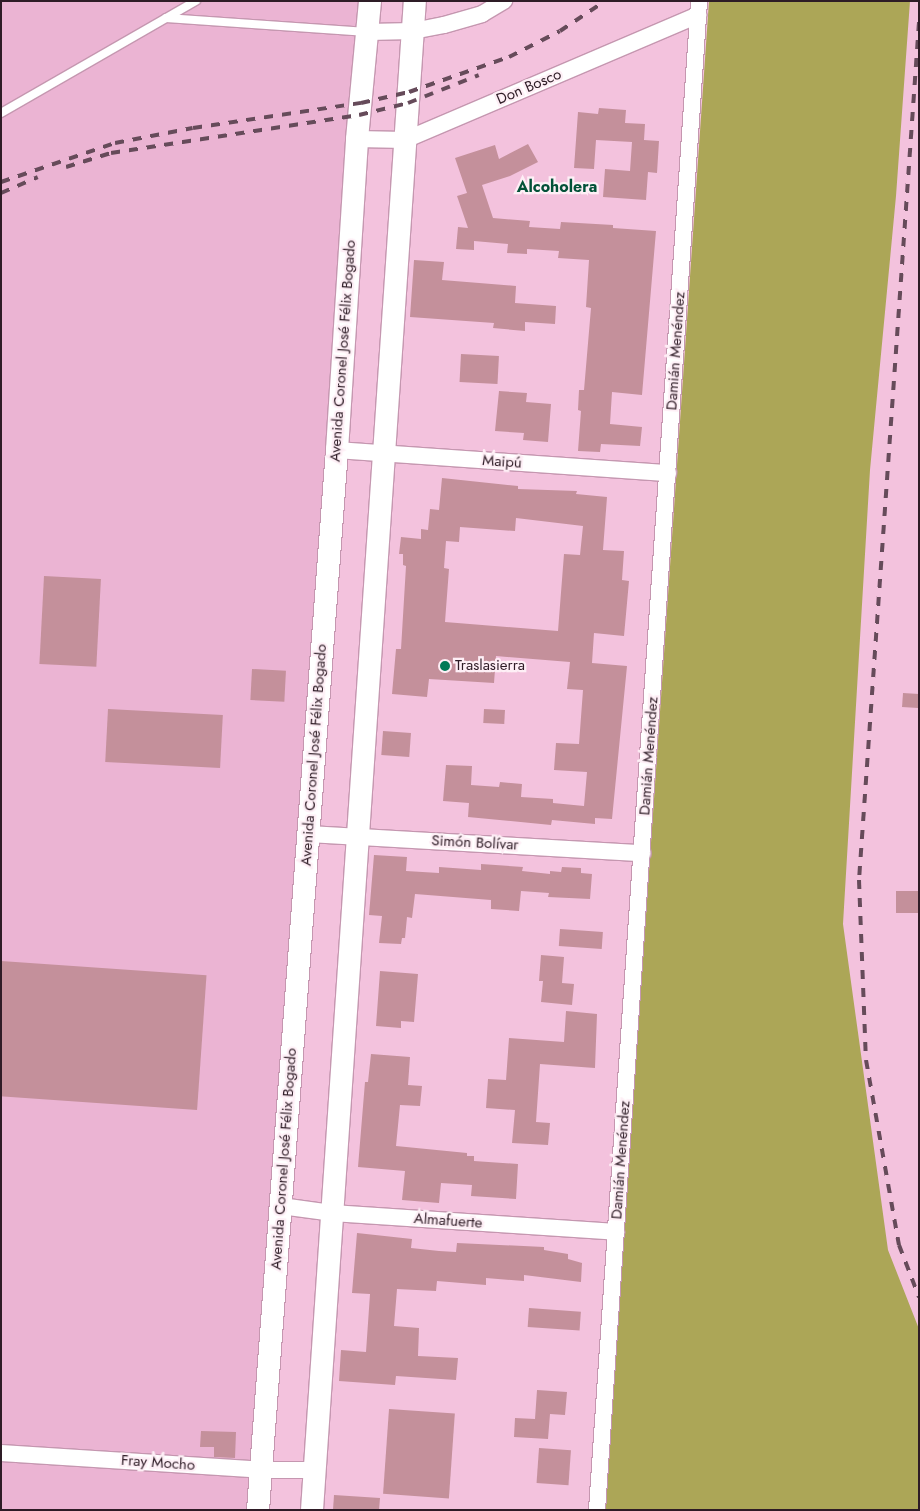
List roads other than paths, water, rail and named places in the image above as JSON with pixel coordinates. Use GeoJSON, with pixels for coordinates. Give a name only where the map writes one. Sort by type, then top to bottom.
{"type":"FeatureCollection","features":[{"type":"Feature","properties":{"kind":"main road","name":"Avenida Coronel José Félix Bogado"},"geometry":{"type":"LineString","coordinates":[[258,1510],[337,450],[357,139],[370,1]]}},
{"type":"Feature","properties":{"kind":"main road"},"geometry":{"type":"LineString","coordinates":[[312,1510],[415,1]]}},
{"type":"Feature","properties":{"kind":"street"},"geometry":{"type":"LineString","coordinates":[[368,32],[413,31],[444,26],[482,14],[504,1]]}},
{"type":"Feature","properties":{"kind":"street","name":"Don Bosco"},"geometry":{"type":"LineString","coordinates":[[357,139],[405,140],[698,8]]}},
{"type":"Feature","properties":{"kind":"street","name":"Damián Menéndez"},"geometry":{"type":"LineString","coordinates":[[597,1510],[698,8]]}},
{"type":"Feature","properties":{"kind":"street","name":"Maipú"},"geometry":{"type":"LineString","coordinates":[[337,450],[668,472]]}},
{"type":"Feature","properties":{"kind":"street","name":"Simón Bolívar"},"geometry":{"type":"LineString","coordinates":[[308,834],[642,853]]}},
{"type":"Feature","properties":{"kind":"street","name":"Almafuerte"},"geometry":{"type":"LineString","coordinates":[[281,1206],[332,1213],[616,1232]]}},
{"type":"Feature","properties":{"kind":"street","name":"Fray Mocho"},"geometry":{"type":"LineString","coordinates":[[1,1453],[261,1470],[315,1470]]}},
{"type":"Feature","properties":{"kind":"lane"},"geometry":{"type":"LineString","coordinates":[[1,113],[196,1]]}},
{"type":"Feature","properties":{"kind":"lane"},"geometry":{"type":"LineString","coordinates":[[164,18],[368,32]]}},
{"type":"Feature","properties":{"kind":"railway"},"geometry":{"type":"LineString","coordinates":[[1,182],[115,143],[193,128],[361,103],[409,92],[509,57],[560,31],[605,1]]}},
{"type":"Feature","properties":{"kind":"railway"},"geometry":{"type":"LineString","coordinates":[[919,22],[859,880],[866,1060],[899,1245],[919,1297]]}},
{"type":"Feature","properties":{"kind":"railway"},"geometry":{"type":"LineString","coordinates":[[66,167],[111,153],[359,115],[408,103],[479,75]]}},
{"type":"Feature","properties":{"kind":"railway"},"geometry":{"type":"LineString","coordinates":[[1,193],[38,177]]}},
{"type":"Feature","properties":{"kind":"place","name":"Traslasierra"},"geometry":{"type":"Point","coordinates":[445,666]}},
{"type":"Feature","properties":{"kind":"district","name":"Alcoholera"},"geometry":{"type":"Point","coordinates":[557,187]}}]}
